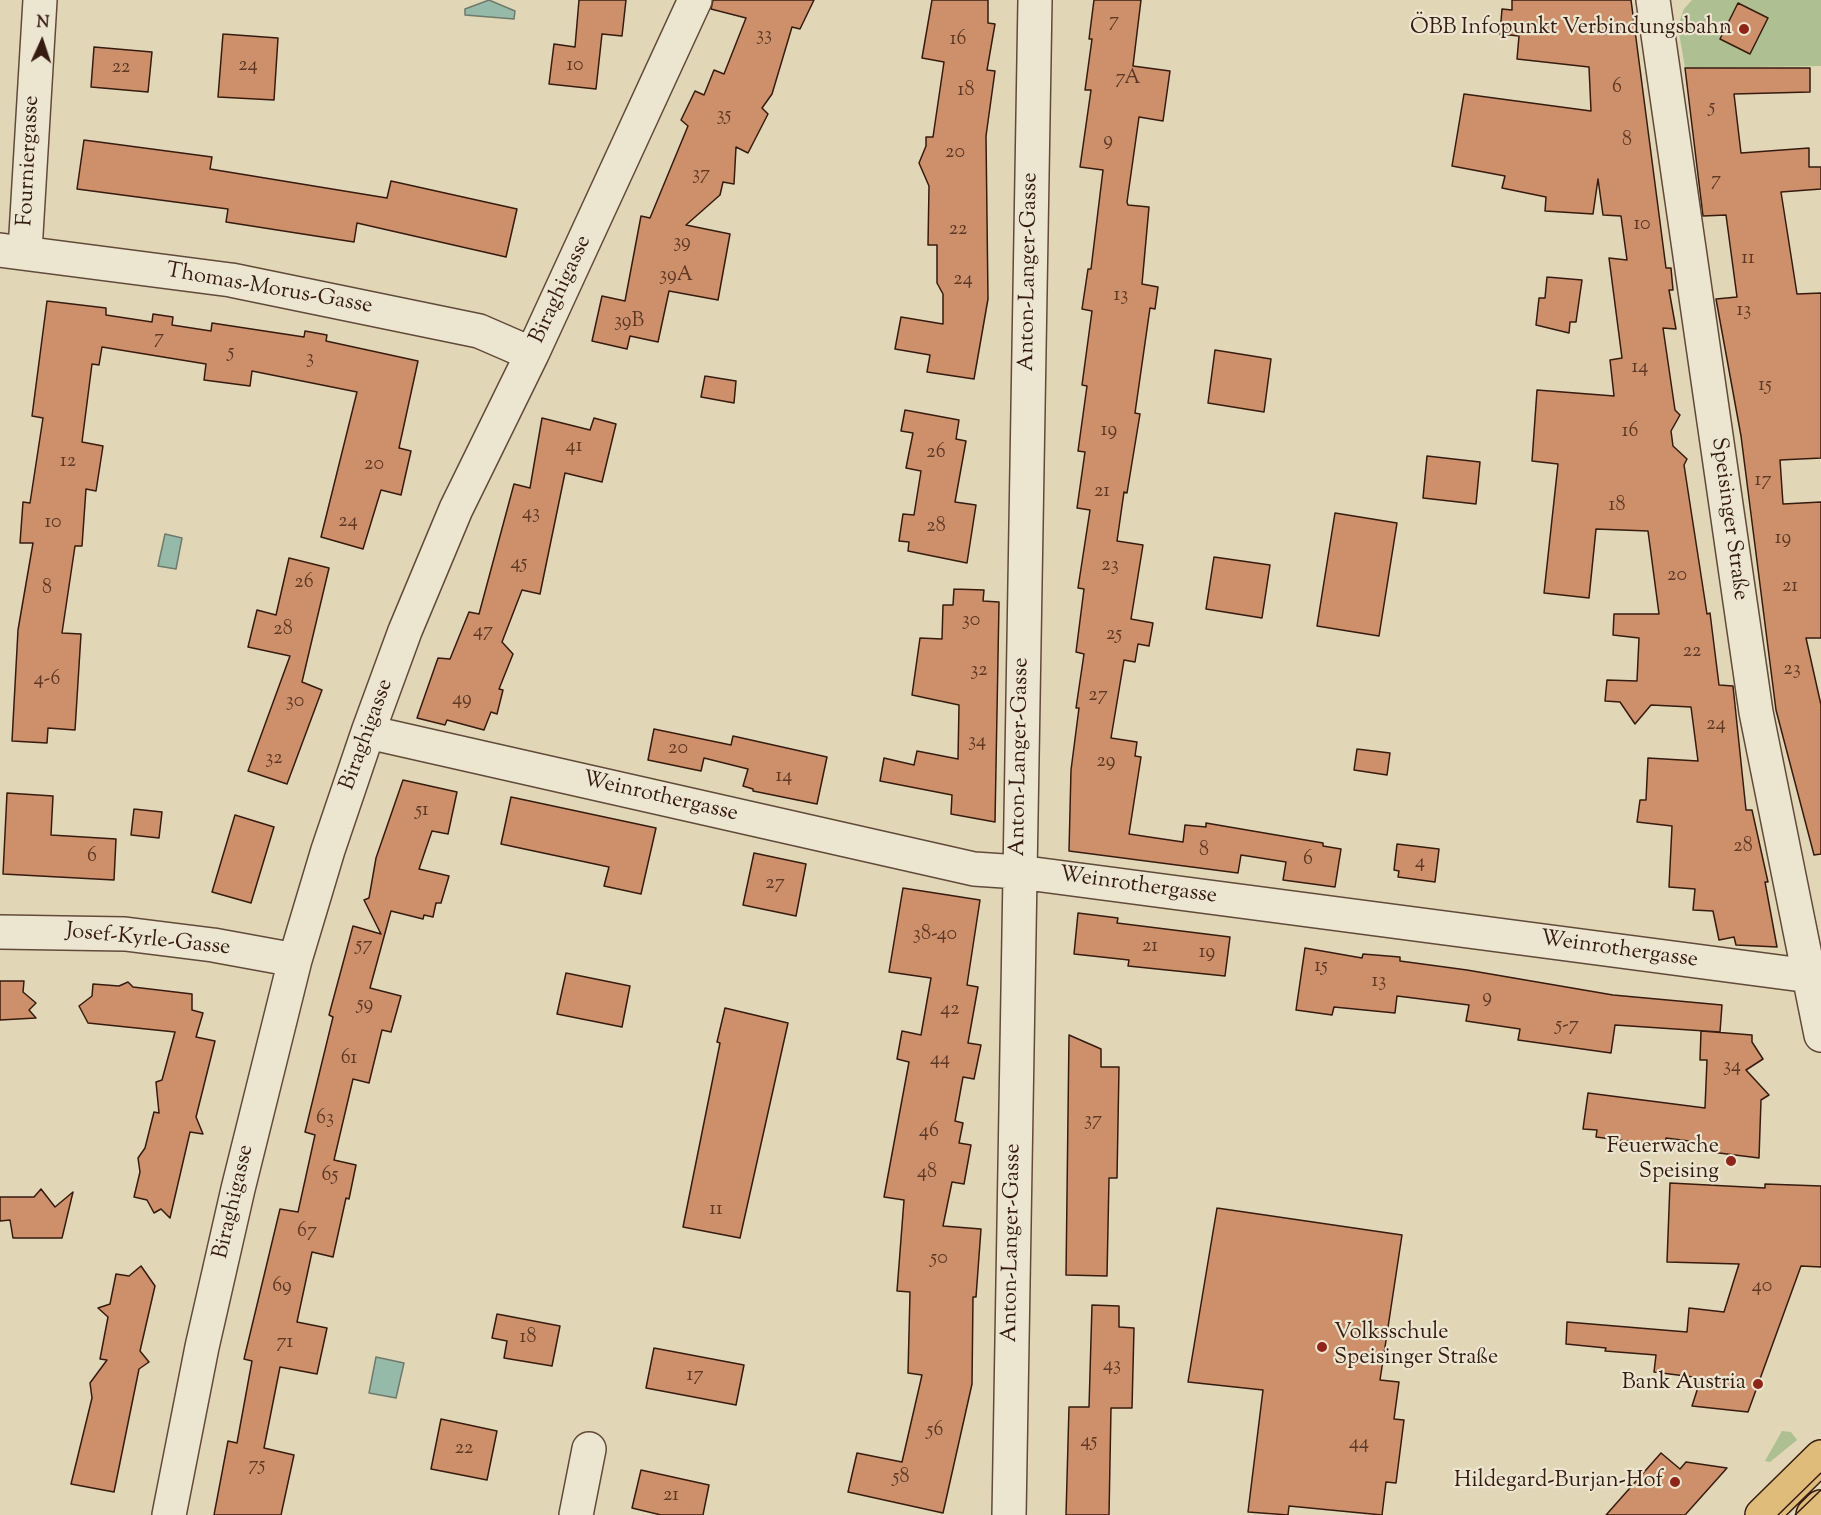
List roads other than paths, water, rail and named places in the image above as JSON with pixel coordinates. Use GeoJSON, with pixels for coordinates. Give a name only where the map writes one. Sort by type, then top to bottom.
{"type":"FeatureCollection","features":[{"type":"Feature","properties":{"kind":"main road"},"geometry":{"type":"LineString","coordinates":[[1762,1515],[1821,1457]]}},
{"type":"Feature","properties":{"kind":"main road"},"geometry":{"type":"LineString","coordinates":[[1813,1515],[1821,1507]]}},
{"type":"Feature","properties":{"kind":"street","name":"Fourniergasse"},"geometry":{"type":"LineString","coordinates":[[12,250],[40,0]]}},
{"type":"Feature","properties":{"kind":"street","name":"Biraghigasse"},"geometry":{"type":"LineString","coordinates":[[169,1515],[202,1347],[238,1189],[295,960],[328,849],[368,732],[405,632],[456,509],[532,354],[695,0]]}},
{"type":"Feature","properties":{"kind":"street","name":"Anton-Langer-Gasse"},"geometry":{"type":"LineString","coordinates":[[1008,1515],[1035,0]]}},
{"type":"Feature","properties":{"kind":"street","name":"Speisinger Straße"},"geometry":{"type":"LineString","coordinates":[[1653,0],[1756,712],[1821,1035]]}},
{"type":"Feature","properties":{"kind":"street","name":"Thomas-Morus-Gasse"},"geometry":{"type":"LineString","coordinates":[[12,250],[231,280],[386,311],[479,332],[532,354]]}},
{"type":"Feature","properties":{"kind":"street","name":"Weinrothergasse"},"geometry":{"type":"LineString","coordinates":[[368,732],[974,868],[1810,976]]}},
{"type":"Feature","properties":{"kind":"street","name":"Josef-Kyrle-Gasse"},"geometry":{"type":"LineString","coordinates":[[0,932],[124,934],[213,945],[295,960]]}},
{"type":"Feature","properties":{"kind":"street"},"geometry":{"type":"LineString","coordinates":[[576,1515],[589,1449]]}},
{"type":"Feature","properties":{"kind":"tram line"},"geometry":{"type":"LineString","coordinates":[[1778,1515],[1821,1473]]}},
{"type":"Feature","properties":{"kind":"tram line"},"geometry":{"type":"LineString","coordinates":[[1795,1515],[1821,1490]]}},
{"type":"Feature","properties":{"kind":"place","name":"ÖBB Infopunkt Verbindungsbahn"},"geometry":{"type":"Point","coordinates":[1744,29]}},
{"type":"Feature","properties":{"kind":"place","name":"Feuerwache Speising"},"geometry":{"type":"Point","coordinates":[1731,1161]}},
{"type":"Feature","properties":{"kind":"place","name":"Volksschule Speisinger Straße"},"geometry":{"type":"Point","coordinates":[1322,1347]}},
{"type":"Feature","properties":{"kind":"place","name":"Bank Austria"},"geometry":{"type":"Point","coordinates":[1758,1384]}},
{"type":"Feature","properties":{"kind":"place","name":"Hildegard-Burjan-Hof"},"geometry":{"type":"Point","coordinates":[1675,1482]}}]}
